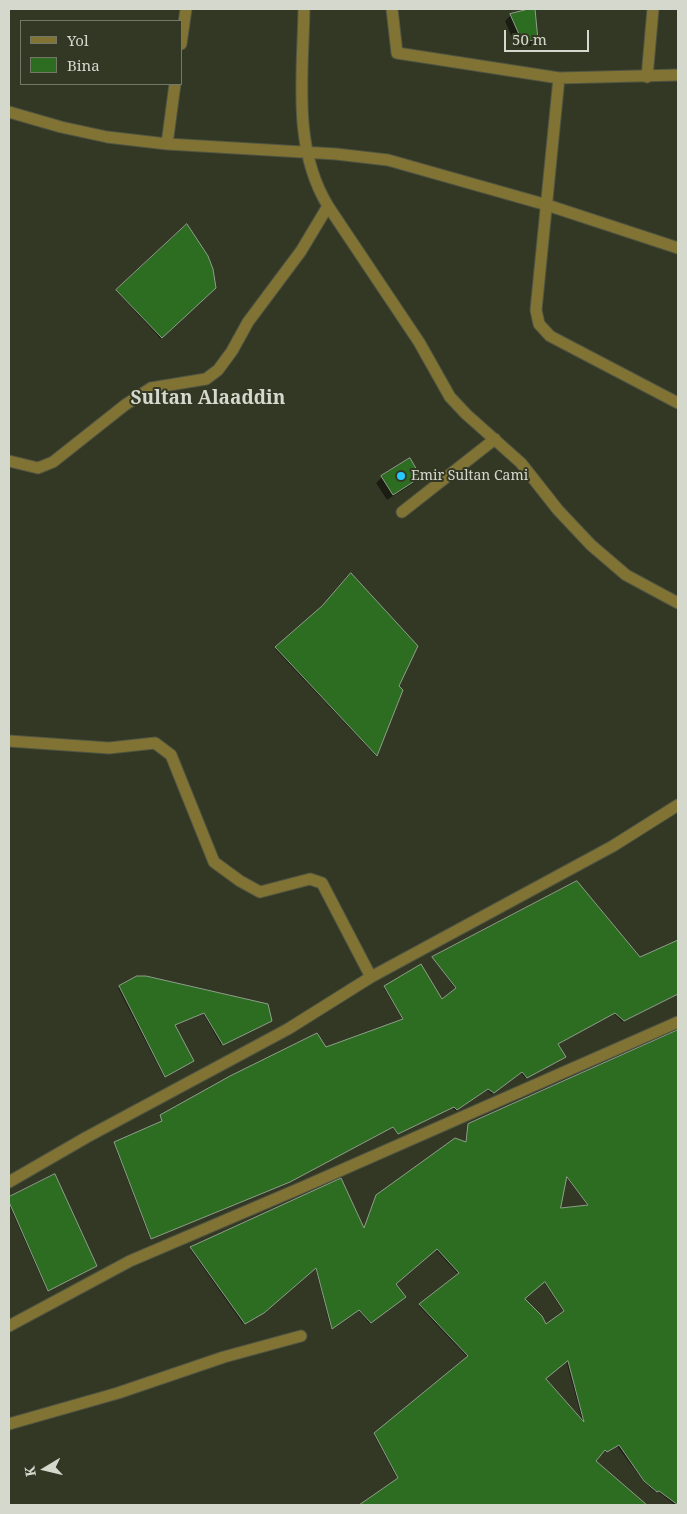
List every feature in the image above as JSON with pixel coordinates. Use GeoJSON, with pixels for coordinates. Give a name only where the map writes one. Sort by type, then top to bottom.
{"type":"FeatureCollection","features":[{"type":"Feature","properties":{"kind":"street"},"geometry":{"type":"LineString","coordinates":[[182,37],[186,9]]}},
{"type":"Feature","properties":{"kind":"street"},"geometry":{"type":"LineString","coordinates":[[304,9],[302,127],[306,152],[318,189],[328,206],[419,342],[450,397],[494,440],[521,462],[558,510],[591,545],[626,575],[678,603]]}},
{"type":"Feature","properties":{"kind":"street"},"geometry":{"type":"LineString","coordinates":[[392,9],[397,53],[558,78],[678,76]]}},
{"type":"Feature","properties":{"kind":"street"},"geometry":{"type":"LineString","coordinates":[[646,77],[653,9]]}},
{"type":"Feature","properties":{"kind":"street"},"geometry":{"type":"LineString","coordinates":[[558,78],[536,310],[539,324],[550,336],[678,403]]}},
{"type":"Feature","properties":{"kind":"street"},"geometry":{"type":"LineString","coordinates":[[167,144],[175,85]]}},
{"type":"Feature","properties":{"kind":"street"},"geometry":{"type":"LineString","coordinates":[[9,112],[61,128],[107,137],[167,144],[306,152],[388,160],[547,205],[678,248]]}},
{"type":"Feature","properties":{"kind":"street"},"geometry":{"type":"LineString","coordinates":[[9,461],[38,468],[53,462],[125,404],[151,388],[206,379],[218,370],[232,351],[248,322],[301,252],[328,206]]}},
{"type":"Feature","properties":{"kind":"street"},"geometry":{"type":"LineString","coordinates":[[402,512],[494,440]]}},
{"type":"Feature","properties":{"kind":"street"},"geometry":{"type":"LineString","coordinates":[[9,741],[109,748],[155,742],[171,754],[214,862],[240,881],[260,892],[310,879],[322,883],[371,977]]}},
{"type":"Feature","properties":{"kind":"street"},"geometry":{"type":"LineString","coordinates":[[9,1182],[87,1136],[288,1029],[371,977],[613,846],[678,805]]}},
{"type":"Feature","properties":{"kind":"street"},"geometry":{"type":"LineString","coordinates":[[9,1326],[130,1261],[678,1022]]}},
{"type":"Feature","properties":{"kind":"street"},"geometry":{"type":"LineString","coordinates":[[9,1424],[118,1394],[224,1357],[301,1336]]}},
{"type":"Feature","properties":{"kind":"building"},"geometry":{"type":"Polygon","coordinates":[[[535,9],[538,40],[522,41],[510,14],[535,9]]]}},
{"type":"Feature","properties":{"kind":"building"},"geometry":{"type":"Polygon","coordinates":[[[187,224],[208,256],[213,269],[216,288],[162,338],[116,290],[187,224]]]}},
{"type":"Feature","properties":{"kind":"building","name":"Emir Sultan Cami"},"geometry":{"type":"Polygon","coordinates":[[[410,458],[421,477],[393,495],[381,476],[410,458]]]}},
{"type":"Feature","properties":{"kind":"building"},"geometry":{"type":"Polygon","coordinates":[[[351,573],[418,646],[399,686],[403,690],[377,756],[275,647],[322,606],[351,573]]]}},
{"type":"Feature","properties":{"kind":"building"},"geometry":{"type":"Polygon","coordinates":[[[577,881],[640,957],[678,940],[678,994],[624,1021],[615,1013],[558,1044],[566,1057],[527,1078],[522,1072],[494,1093],[488,1089],[457,1110],[454,1107],[398,1134],[393,1127],[290,1182],[151,1239],[114,1142],[162,1121],[160,1115],[230,1076],[317,1033],[326,1047],[403,1019],[384,986],[421,964],[442,999],[456,988],[432,957],[577,881]]]}},
{"type":"Feature","properties":{"kind":"building"},"geometry":{"type":"Polygon","coordinates":[[[137,976],[146,976],[268,1004],[272,1021],[223,1045],[204,1013],[175,1025],[194,1061],[165,1077],[119,986],[137,976]]]}},
{"type":"Feature","properties":{"kind":"building"},"geometry":{"type":"Polygon","coordinates":[[[678,1030],[678,1505],[644,1481],[619,1445],[607,1452],[605,1450],[596,1461],[647,1505],[359,1505],[398,1478],[374,1433],[468,1356],[419,1304],[459,1273],[437,1249],[396,1284],[406,1297],[371,1323],[359,1310],[332,1329],[316,1268],[264,1313],[245,1324],[190,1247],[341,1178],[364,1228],[376,1195],[455,1138],[466,1142],[468,1124],[678,1030]],[[567,1177],[561,1208],[588,1205],[567,1177]],[[545,1282],[525,1299],[542,1316],[546,1324],[564,1311],[545,1282]],[[568,1361],[546,1379],[584,1422],[568,1361]]]}},
{"type":"Feature","properties":{"kind":"building"},"geometry":{"type":"Polygon","coordinates":[[[55,1174],[97,1266],[48,1291],[9,1202],[9,1197],[55,1174]]]}},
{"type":"Feature","properties":{"kind":"place","name":"Emir Sultan Cami"},"geometry":{"type":"Point","coordinates":[401,476]}},
{"type":"Feature","properties":{"kind":"district","name":"Sultan Alaaddin"},"geometry":{"type":"Point","coordinates":[208,399]}}]}
